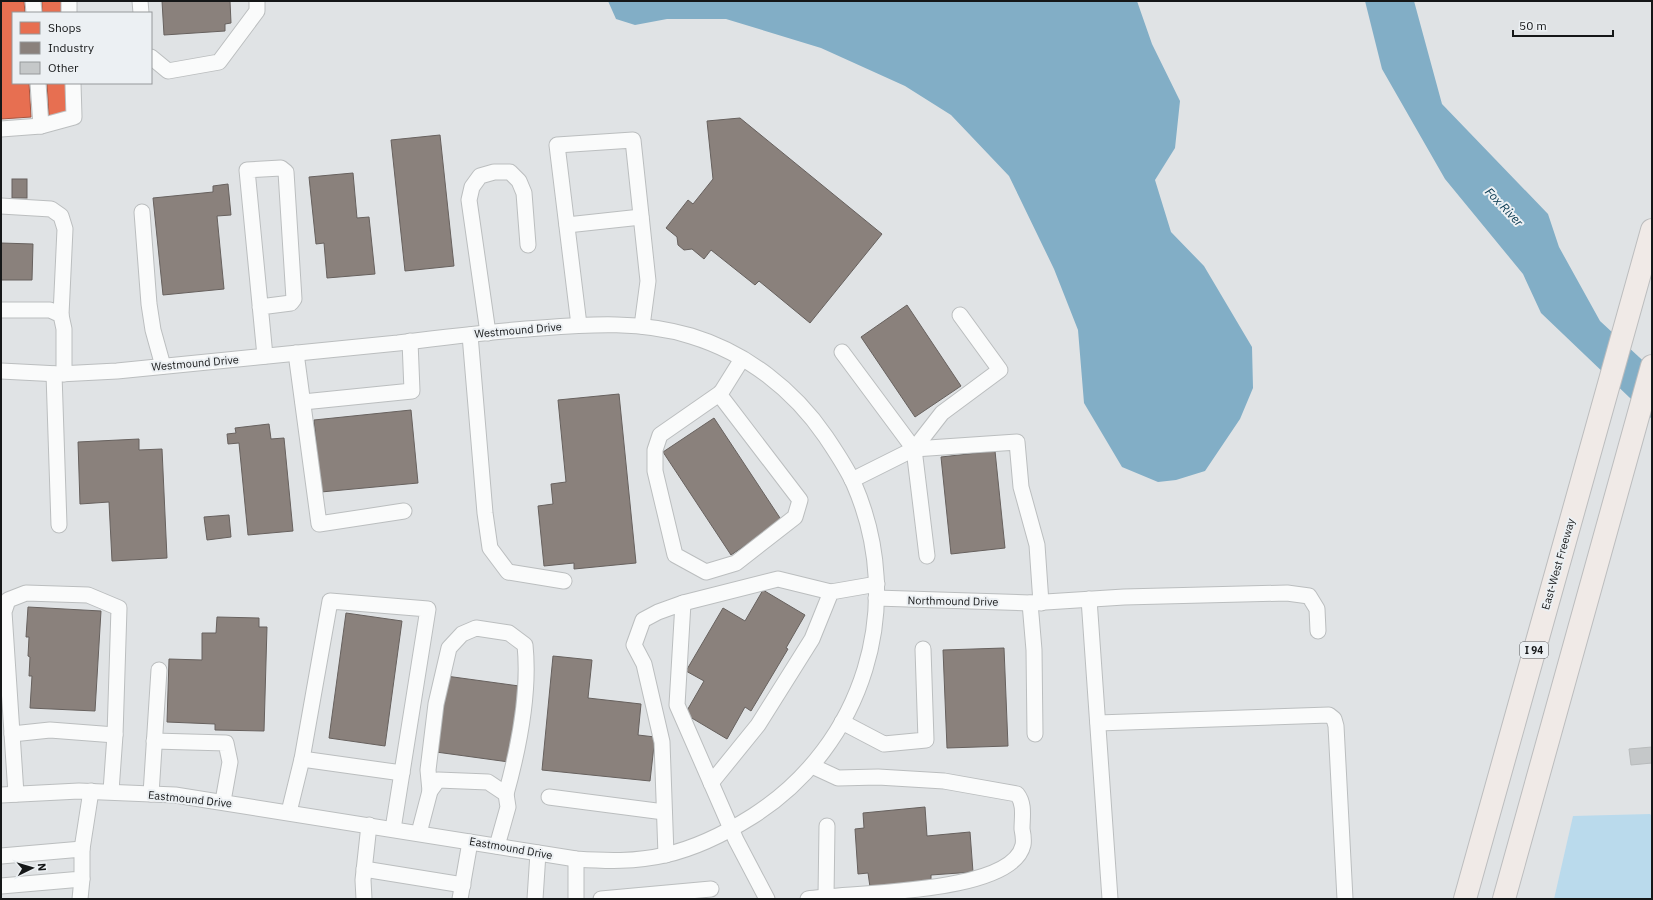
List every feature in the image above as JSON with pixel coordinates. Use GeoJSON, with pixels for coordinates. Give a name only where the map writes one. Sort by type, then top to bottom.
{"type":"FeatureCollection","features":[{"type":"Feature","properties":{"kind":"highway","name":"East-West Freeway"},"geometry":{"type":"LineString","coordinates":[[1465,899],[1652,230]]}},
{"type":"Feature","properties":{"kind":"highway"},"geometry":{"type":"LineString","coordinates":[[1504,899],[1652,366]]}},
{"type":"Feature","properties":{"kind":"street"},"geometry":{"type":"LineString","coordinates":[[33,1],[34,12]]}},
{"type":"Feature","properties":{"kind":"street"},"geometry":{"type":"LineString","coordinates":[[69,1],[69,12]]}},
{"type":"Feature","properties":{"kind":"street"},"geometry":{"type":"LineString","coordinates":[[140,1],[141,12]]}},
{"type":"Feature","properties":{"kind":"street"},"geometry":{"type":"LineString","coordinates":[[152,58],[168,71],[219,62],[257,11],[258,1]]}},
{"type":"Feature","properties":{"kind":"street"},"geometry":{"type":"LineString","coordinates":[[38,84],[41,126]]}},
{"type":"Feature","properties":{"kind":"street"},"geometry":{"type":"LineString","coordinates":[[1,129],[41,126],[74,117],[73,84]]}},
{"type":"Feature","properties":{"kind":"street"},"geometry":{"type":"LineString","coordinates":[[579,325],[558,146],[633,140],[648,281],[642,326]]}},
{"type":"Feature","properties":{"kind":"street"},"geometry":{"type":"LineString","coordinates":[[260,307],[291,303],[294,299],[286,172],[281,168],[247,170],[260,307],[266,356]]}},
{"type":"Feature","properties":{"kind":"street"},"geometry":{"type":"LineString","coordinates":[[488,333],[469,200],[472,186],[480,176],[494,172],[510,172],[519,181],[524,193],[528,245]]}},
{"type":"Feature","properties":{"kind":"street"},"geometry":{"type":"LineString","coordinates":[[1,206],[51,208],[61,216],[65,228],[62,315],[64,329],[59,374],[58,525]]}},
{"type":"Feature","properties":{"kind":"street"},"geometry":{"type":"LineString","coordinates":[[142,212],[149,304],[153,330],[163,366]]}},
{"type":"Feature","properties":{"kind":"street"},"geometry":{"type":"LineString","coordinates":[[567,225],[641,217]]}},
{"type":"Feature","properties":{"kind":"street"},"geometry":{"type":"LineString","coordinates":[[1,310],[50,310],[62,315]]}},
{"type":"Feature","properties":{"kind":"street"},"geometry":{"type":"LineString","coordinates":[[914,449],[942,413],[1000,370],[960,315]]}},
{"type":"Feature","properties":{"kind":"street","name":"Westmound Drive"},"geometry":{"type":"LineString","coordinates":[[1,371],[59,374],[163,366],[488,333],[615,323],[642,326],[691,336],[731,352],[765,373],[802,406],[833,447],[852,480],[870,532],[876,591]]}},
{"type":"Feature","properties":{"kind":"street"},"geometry":{"type":"LineString","coordinates":[[470,335],[485,513],[490,548],[508,572],[564,581]]}},
{"type":"Feature","properties":{"kind":"street"},"geometry":{"type":"LineString","coordinates":[[303,402],[412,391],[410,341]]}},
{"type":"Feature","properties":{"kind":"street"},"geometry":{"type":"LineString","coordinates":[[842,352],[914,449],[927,556]]}},
{"type":"Feature","properties":{"kind":"street"},"geometry":{"type":"LineString","coordinates":[[296,353],[319,524],[404,511]]}},
{"type":"Feature","properties":{"kind":"street"},"geometry":{"type":"LineString","coordinates":[[719,394],[800,500],[796,517],[736,563],[706,572],[675,555],[655,471],[655,450],[660,435],[719,394],[742,359]]}},
{"type":"Feature","properties":{"kind":"street"},"geometry":{"type":"LineString","coordinates":[[852,480],[914,449],[1017,442],[1021,487],[1037,544],[1034,650],[1035,734]]}},
{"type":"Feature","properties":{"kind":"street"},"geometry":{"type":"LineString","coordinates":[[666,855],[662,742],[644,664],[634,646],[643,620],[658,612],[683,603],[778,579],[831,592],[812,639],[762,719],[711,783]]}},
{"type":"Feature","properties":{"kind":"street","name":"Northmound Drive"},"geometry":{"type":"LineString","coordinates":[[831,592],[876,591],[1036,603],[1089,599],[1287,593],[1309,596],[1317,609],[1318,632]]}},
{"type":"Feature","properties":{"kind":"street","name":"Eastmound Drive"},"geometry":{"type":"LineString","coordinates":[[1,795],[91,791],[151,794],[224,802],[576,858],[614,860],[666,855],[684,850],[731,829],[763,810],[786,792],[812,766],[842,722],[863,678],[876,620],[876,591]]}},
{"type":"Feature","properties":{"kind":"street"},"geometry":{"type":"LineString","coordinates":[[16,794],[4,612],[8,600],[26,593],[88,595],[118,608],[115,735],[111,791]]}},
{"type":"Feature","properties":{"kind":"street"},"geometry":{"type":"LineString","coordinates":[[1089,599],[1110,899]]}},
{"type":"Feature","properties":{"kind":"street"},"geometry":{"type":"LineString","coordinates":[[289,812],[302,759],[330,601],[428,609],[393,829]]}},
{"type":"Feature","properties":{"kind":"street"},"geometry":{"type":"LineString","coordinates":[[683,603],[676,705],[731,829],[767,899]]}},
{"type":"Feature","properties":{"kind":"street"},"geometry":{"type":"LineString","coordinates":[[419,833],[430,791],[428,770],[436,704],[449,648],[462,634],[476,628],[509,633],[525,645],[528,670],[515,760],[506,794],[508,807],[497,846]]}},
{"type":"Feature","properties":{"kind":"street"},"geometry":{"type":"LineString","coordinates":[[842,722],[884,744],[926,740],[923,649]]}},
{"type":"Feature","properties":{"kind":"street"},"geometry":{"type":"LineString","coordinates":[[151,794],[159,670]]}},
{"type":"Feature","properties":{"kind":"street"},"geometry":{"type":"LineString","coordinates":[[1098,722],[1329,715],[1334,719],[1336,726],[1345,899]]}},
{"type":"Feature","properties":{"kind":"street"},"geometry":{"type":"LineString","coordinates":[[12,734],[50,730],[115,735]]}},
{"type":"Feature","properties":{"kind":"street"},"geometry":{"type":"LineString","coordinates":[[154,741],[226,743],[230,762],[224,802]]}},
{"type":"Feature","properties":{"kind":"street"},"geometry":{"type":"LineString","coordinates":[[302,759],[402,773]]}},
{"type":"Feature","properties":{"kind":"street"},"geometry":{"type":"LineString","coordinates":[[808,899],[826,896],[870,894],[927,888],[976,879],[997,870],[1014,858],[1022,845],[1022,801],[1017,794],[944,781],[878,777],[838,778],[812,766]]}},
{"type":"Feature","properties":{"kind":"street"},"geometry":{"type":"LineString","coordinates":[[430,791],[438,780],[488,782],[506,794]]}},
{"type":"Feature","properties":{"kind":"street"},"geometry":{"type":"LineString","coordinates":[[80,899],[82,849],[91,791]]}},
{"type":"Feature","properties":{"kind":"street"},"geometry":{"type":"LineString","coordinates":[[549,797],[664,812]]}},
{"type":"Feature","properties":{"kind":"street"},"geometry":{"type":"LineString","coordinates":[[364,899],[364,869],[369,825]]}},
{"type":"Feature","properties":{"kind":"street"},"geometry":{"type":"LineString","coordinates":[[826,896],[827,826]]}},
{"type":"Feature","properties":{"kind":"street"},"geometry":{"type":"LineString","coordinates":[[364,869],[461,892],[470,842]]}},
{"type":"Feature","properties":{"kind":"street"},"geometry":{"type":"LineString","coordinates":[[1,856],[82,849]]}},
{"type":"Feature","properties":{"kind":"street"},"geometry":{"type":"LineString","coordinates":[[535,899],[538,853]]}},
{"type":"Feature","properties":{"kind":"street"},"geometry":{"type":"LineString","coordinates":[[576,858],[576,899]]}},
{"type":"Feature","properties":{"kind":"street"},"geometry":{"type":"LineString","coordinates":[[1,886],[82,879]]}},
{"type":"Feature","properties":{"kind":"street"},"geometry":{"type":"LineString","coordinates":[[601,899],[711,889]]}},
{"type":"Feature","properties":{"kind":"shaded area"},"geometry":{"type":"Polygon","coordinates":[[[1650,814],[1652,817],[1652,899],[1554,899],[1573,816],[1650,814]]]}},
{"type":"Feature","properties":{"kind":"water"},"geometry":{"type":"Polygon","coordinates":[[[608,1],[1137,1],[1152,44],[1180,101],[1175,148],[1155,180],[1171,232],[1204,266],[1252,347],[1253,388],[1240,419],[1205,471],[1176,480],[1158,482],[1122,467],[1084,403],[1078,330],[1054,269],[1009,176],[951,115],[905,86],[821,48],[726,19],[667,19],[635,25],[616,19],[608,1]]]}},
{"type":"Feature","properties":{"kind":"water","name":"Fox River"},"geometry":{"type":"Polygon","coordinates":[[[1365,1],[1414,1],[1442,104],[1548,214],[1559,247],[1600,321],[1652,369],[1652,419],[1541,313],[1523,274],[1445,179],[1382,69],[1365,1]]]}},
{"type":"Feature","properties":{"kind":"building: Shops"},"geometry":{"type":"Polygon","coordinates":[[[1,1],[24,1],[25,12],[12,12],[12,84],[29,84],[31,117],[1,119],[1,1]]]}},
{"type":"Feature","properties":{"kind":"building: Shops"},"geometry":{"type":"Polygon","coordinates":[[[42,1],[61,1],[61,12],[42,12],[42,1]]]}},
{"type":"Feature","properties":{"kind":"building: Shops"},"geometry":{"type":"Polygon","coordinates":[[[47,84],[66,84],[68,115],[49,116],[47,84]]]}},
{"type":"Feature","properties":{"kind":"building: Industry"},"geometry":{"type":"Polygon","coordinates":[[[162,1],[230,1],[231,23],[225,24],[225,31],[164,35],[162,1]]]}},
{"type":"Feature","properties":{"kind":"building: Industry"},"geometry":{"type":"Polygon","coordinates":[[[740,118],[882,234],[810,323],[759,281],[755,285],[711,250],[704,259],[692,249],[684,250],[678,245],[677,237],[666,228],[688,200],[693,204],[713,179],[707,121],[740,118]]]}},
{"type":"Feature","properties":{"kind":"building: Industry"},"geometry":{"type":"Polygon","coordinates":[[[440,135],[454,266],[405,271],[391,140],[440,135]]]}},
{"type":"Feature","properties":{"kind":"building: Industry"},"geometry":{"type":"Polygon","coordinates":[[[353,173],[357,218],[369,217],[375,274],[327,278],[324,243],[316,244],[309,177],[353,173]]]}},
{"type":"Feature","properties":{"kind":"building: Industry"},"geometry":{"type":"Polygon","coordinates":[[[12,179],[27,179],[27,198],[12,198],[12,179]]]}},
{"type":"Feature","properties":{"kind":"building: Industry"},"geometry":{"type":"Polygon","coordinates":[[[228,184],[231,215],[217,216],[224,289],[163,295],[153,198],[213,192],[213,186],[228,184]]]}},
{"type":"Feature","properties":{"kind":"building: Industry"},"geometry":{"type":"Polygon","coordinates":[[[1,243],[33,244],[32,280],[1,280],[1,243]]]}},
{"type":"Feature","properties":{"kind":"building: Industry"},"geometry":{"type":"Polygon","coordinates":[[[907,305],[961,386],[915,417],[861,337],[907,305]]]}},
{"type":"Feature","properties":{"kind":"building: Industry"},"geometry":{"type":"Polygon","coordinates":[[[619,394],[636,563],[574,569],[574,563],[544,566],[538,506],[553,504],[551,484],[566,482],[558,400],[619,394]]]}},
{"type":"Feature","properties":{"kind":"building: Industry"},"geometry":{"type":"Polygon","coordinates":[[[411,410],[418,483],[321,492],[314,420],[411,410]]]}},
{"type":"Feature","properties":{"kind":"building: Industry"},"geometry":{"type":"Polygon","coordinates":[[[714,418],[782,521],[731,555],[663,452],[714,418]]]}},
{"type":"Feature","properties":{"kind":"building: Industry"},"geometry":{"type":"Polygon","coordinates":[[[269,424],[271,439],[284,438],[293,531],[248,535],[239,443],[228,444],[227,434],[236,433],[235,428],[269,424]]]}},
{"type":"Feature","properties":{"kind":"building: Industry"},"geometry":{"type":"Polygon","coordinates":[[[139,439],[139,450],[162,449],[167,558],[112,561],[109,502],[80,504],[78,442],[139,439]]]}},
{"type":"Feature","properties":{"kind":"building: Industry"},"geometry":{"type":"Polygon","coordinates":[[[995,451],[1005,548],[951,554],[941,457],[995,451]]]}},
{"type":"Feature","properties":{"kind":"building: Industry"},"geometry":{"type":"Polygon","coordinates":[[[229,515],[231,537],[207,540],[204,517],[229,515]]]}},
{"type":"Feature","properties":{"kind":"building: Industry"},"geometry":{"type":"Polygon","coordinates":[[[763,590],[805,615],[786,648],[788,649],[751,711],[745,707],[727,739],[685,714],[704,681],[686,671],[723,608],[745,621],[763,590]]]}},
{"type":"Feature","properties":{"kind":"building: Industry"},"geometry":{"type":"Polygon","coordinates":[[[28,607],[101,611],[95,711],[30,708],[32,676],[29,676],[29,637],[26,637],[28,607]]]}},
{"type":"Feature","properties":{"kind":"building: Industry"},"geometry":{"type":"Polygon","coordinates":[[[346,613],[402,621],[385,746],[329,738],[346,613]]]}},
{"type":"Feature","properties":{"kind":"building: Industry"},"geometry":{"type":"Polygon","coordinates":[[[217,617],[259,618],[259,627],[267,627],[264,731],[215,730],[215,724],[167,722],[169,659],[202,660],[202,633],[216,633],[217,617]]]}},
{"type":"Feature","properties":{"kind":"building: Industry"},"geometry":{"type":"Polygon","coordinates":[[[1004,648],[1008,746],[947,748],[943,650],[1004,648]]]}},
{"type":"Feature","properties":{"kind":"building: Industry"},"geometry":{"type":"Polygon","coordinates":[[[553,656],[592,660],[588,698],[641,704],[638,735],[655,737],[650,781],[542,770],[553,656]]]}},
{"type":"Feature","properties":{"kind":"building: Industry"},"geometry":{"type":"Polygon","coordinates":[[[446,676],[519,686],[509,762],[436,752],[446,676]]]}},
{"type":"Feature","properties":{"kind":"building: Industry"},"geometry":{"type":"Polygon","coordinates":[[[925,807],[927,836],[970,832],[973,872],[931,875],[931,882],[870,887],[868,873],[858,874],[855,829],[864,828],[863,813],[925,807]]]}},
{"type":"Feature","properties":{"kind":"building: Other"},"geometry":{"type":"Polygon","coordinates":[[[1652,747],[1652,763],[1631,765],[1629,749],[1652,747]]]}}]}
